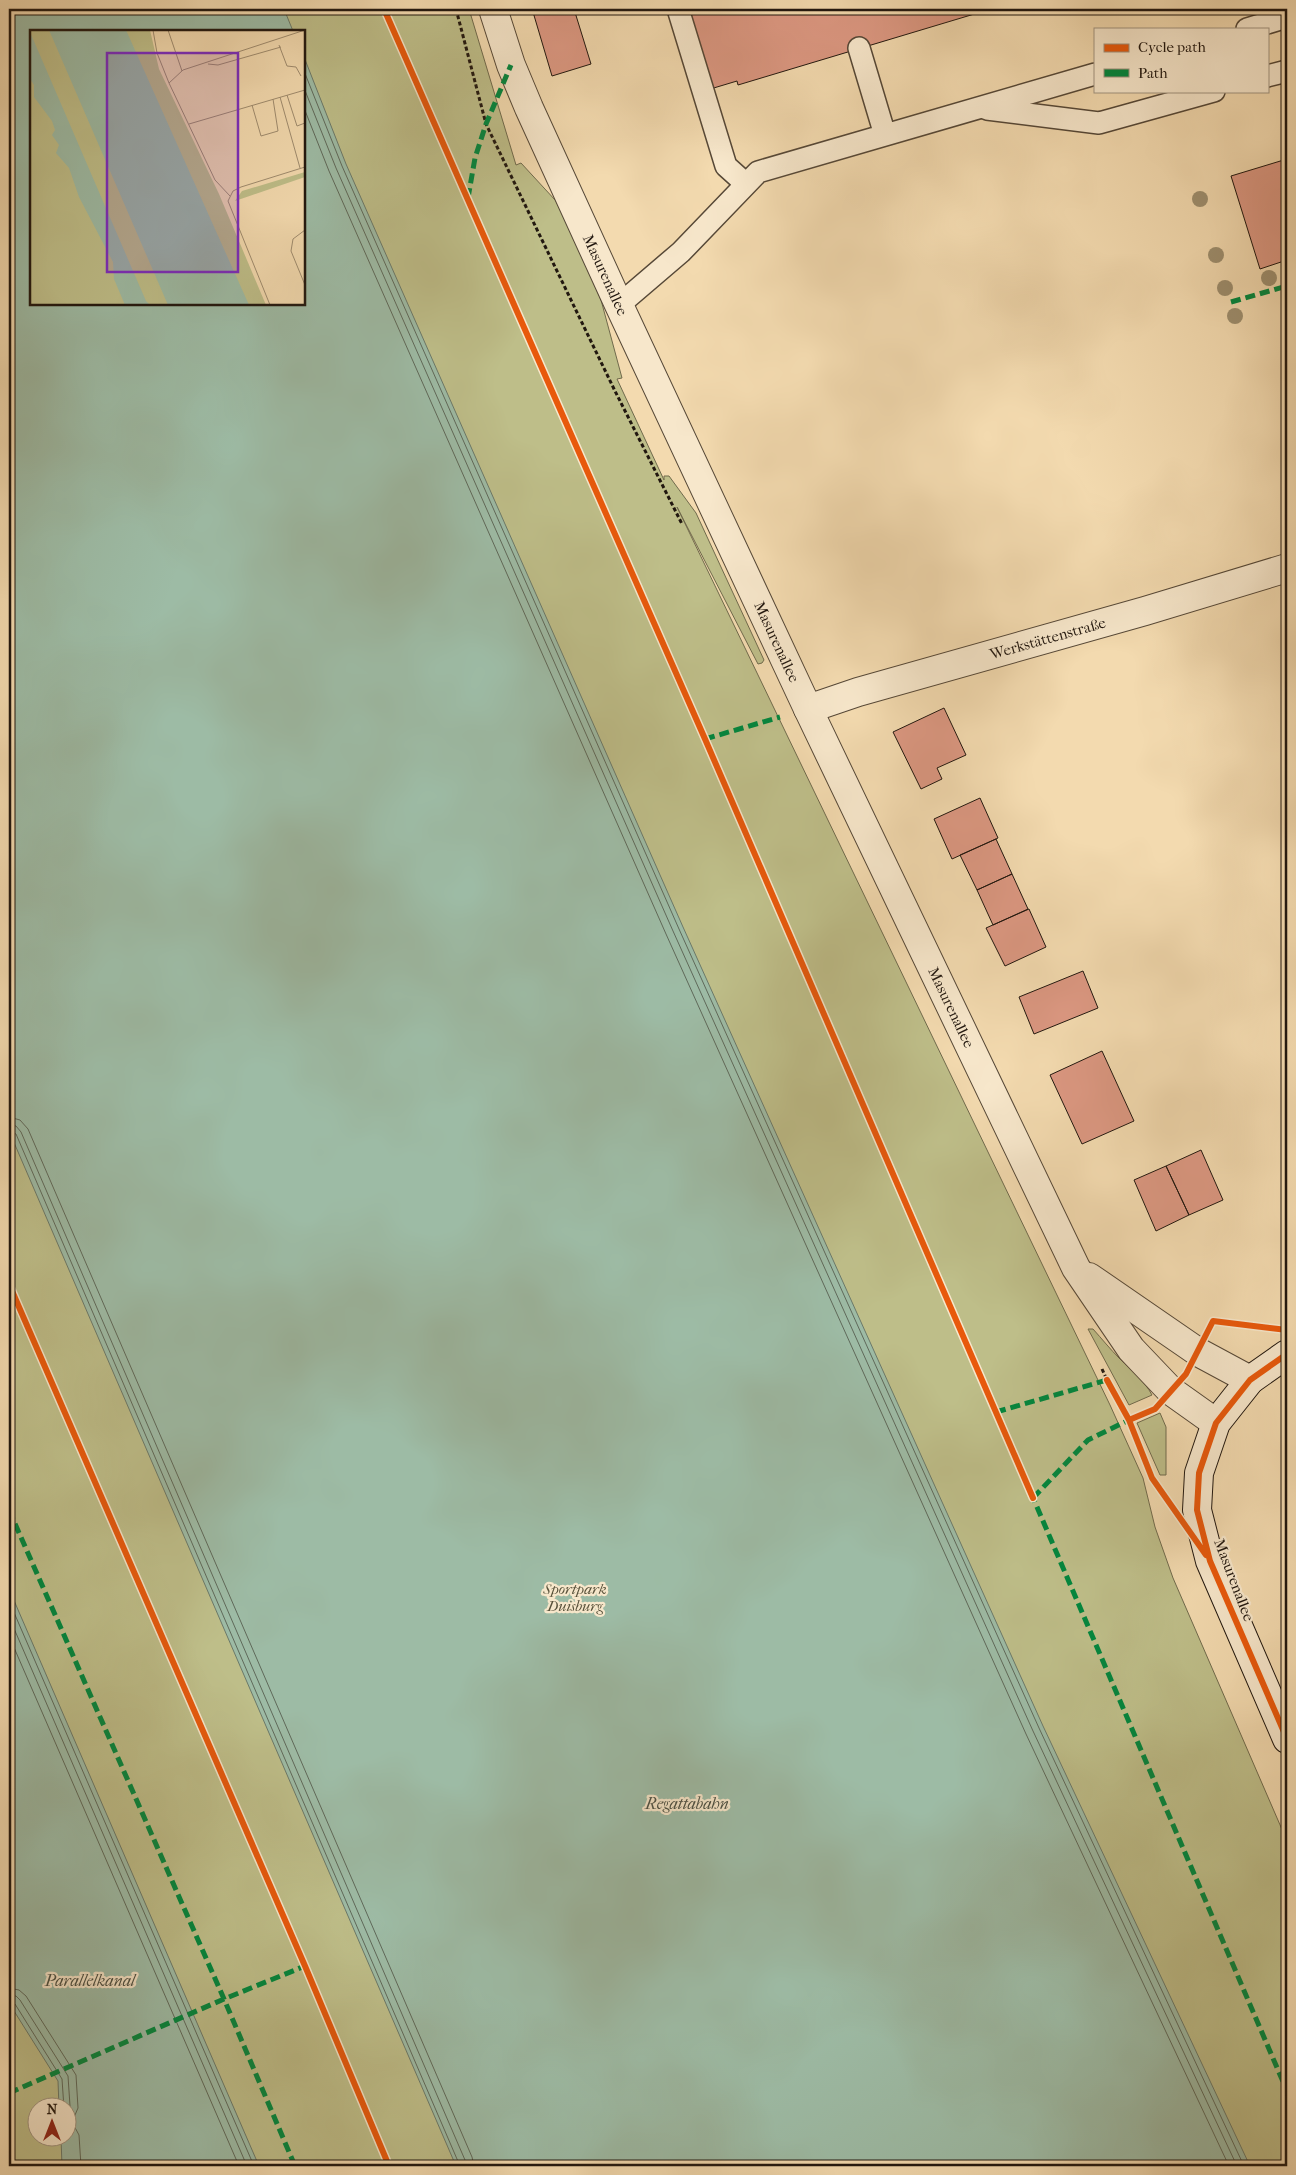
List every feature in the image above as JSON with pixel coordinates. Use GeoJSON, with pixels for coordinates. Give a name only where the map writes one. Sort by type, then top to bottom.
{"type":"FeatureCollection","features":[{"type":"Feature","properties":{"kind":"street","name":"Masurenallee"},"geometry":{"type":"LineString","coordinates":[[493,9],[511,65],[529,108],[619,305],[808,709],[1076,1268],[1131,1349],[1170,1391],[1216,1423],[1199,1473],[1197,1510],[1210,1561],[1287,1739]]}},
{"type":"Feature","properties":{"kind":"street","name":"Werkstättenstraße"},"geometry":{"type":"LineString","coordinates":[[808,709],[858,692],[1135,614],[1287,568]]}},
{"type":"Feature","properties":{"kind":"street","name":"Masurenallee"},"geometry":{"type":"LineString","coordinates":[[1076,1268],[1198,1352],[1250,1380]]}},
{"type":"Feature","properties":{"kind":"street"},"geometry":{"type":"LineString","coordinates":[[1216,1423],[1250,1380],[1287,1354]]}},
{"type":"Feature","properties":{"kind":"lane"},"geometry":{"type":"LineString","coordinates":[[678,9],[726,166],[746,184]]}},
{"type":"Feature","properties":{"kind":"lane"},"geometry":{"type":"LineString","coordinates":[[1250,28],[1287,17]]}},
{"type":"Feature","properties":{"kind":"lane"},"geometry":{"type":"LineString","coordinates":[[859,48],[884,135]]}},
{"type":"Feature","properties":{"kind":"lane"},"geometry":{"type":"LineString","coordinates":[[1268,76],[1287,71]]}},
{"type":"Feature","properties":{"kind":"lane"},"geometry":{"type":"LineString","coordinates":[[619,305],[681,252],[758,172],[1094,74]]}},
{"type":"Feature","properties":{"kind":"lane"},"geometry":{"type":"LineString","coordinates":[[978,108],[1099,123],[1210,92]]}},
{"type":"Feature","properties":{"kind":"path"},"geometry":{"type":"LineString","coordinates":[[456,9],[486,124],[614,389],[686,531]]}},
{"type":"Feature","properties":{"kind":"green space","name":"Regattabahn"},"geometry":{"type":"Polygon","coordinates":[[[9,9],[469,9],[516,165],[521,163],[556,201],[578,246],[601,300],[622,378],[617,379],[664,480],[664,476],[669,476],[696,513],[764,660],[762,663],[758,664],[677,507],[1110,1405],[1143,1478],[1155,1527],[1173,1578],[1287,1841],[1287,2166],[9,2166],[9,9]]]}},
{"type":"Feature","properties":{"kind":"green space"},"geometry":{"type":"Polygon","coordinates":[[[1088,1329],[1093,1329],[1142,1380],[1152,1395],[1129,1405],[1088,1329]]]}},
{"type":"Feature","properties":{"kind":"green space"},"geometry":{"type":"Polygon","coordinates":[[[1160,1413],[1166,1427],[1166,1475],[1160,1475],[1137,1423],[1160,1413]]]}},
{"type":"Feature","properties":{"kind":"water","name":"Regattabahn"},"geometry":{"type":"Polygon","coordinates":[[[9,9],[284,9],[293,30],[30,30],[30,305],[305,305],[305,60],[346,164],[683,927],[1043,1726],[1250,2166],[456,2166],[9,1131],[9,9]]]}},
{"type":"Feature","properties":{"kind":"water","name":"Parallelkanal"},"geometry":{"type":"Polygon","coordinates":[[[9,1589],[259,2166],[62,2166],[61,2148],[78,2148],[78,2098],[59,2098],[58,2081],[9,2003],[9,1589]]]}},
{"type":"Feature","properties":{"kind":"building"},"geometry":{"type":"Polygon","coordinates":[[[546,9],[574,9],[591,64],[552,76],[533,12],[546,9]]]}},
{"type":"Feature","properties":{"kind":"building"},"geometry":{"type":"Polygon","coordinates":[[[682,9],[991,9],[738,85],[737,81],[707,90],[682,9]]]}},
{"type":"Feature","properties":{"kind":"building"},"geometry":{"type":"Polygon","coordinates":[[[1287,159],[1287,260],[1260,269],[1231,176],[1287,159]]]}},
{"type":"Feature","properties":{"kind":"building"},"geometry":{"type":"Polygon","coordinates":[[[944,708],[966,755],[937,768],[942,779],[921,789],[893,732],[944,708]]]}},
{"type":"Feature","properties":{"kind":"building"},"geometry":{"type":"Polygon","coordinates":[[[980,798],[998,838],[952,859],[934,819],[980,798]]]}},
{"type":"Feature","properties":{"kind":"building"},"geometry":{"type":"Polygon","coordinates":[[[996,839],[1012,874],[977,890],[960,855],[996,839]]]}},
{"type":"Feature","properties":{"kind":"building"},"geometry":{"type":"Polygon","coordinates":[[[1012,874],[1028,909],[993,925],[977,890],[1012,874]]]}},
{"type":"Feature","properties":{"kind":"building"},"geometry":{"type":"Polygon","coordinates":[[[1029,909],[1046,947],[1005,966],[986,928],[1029,909]]]}},
{"type":"Feature","properties":{"kind":"building"},"geometry":{"type":"Polygon","coordinates":[[[1083,971],[1098,1008],[1034,1034],[1019,997],[1083,971]]]}},
{"type":"Feature","properties":{"kind":"building"},"geometry":{"type":"Polygon","coordinates":[[[1102,1051],[1134,1121],[1082,1144],[1050,1075],[1102,1051]]]}},
{"type":"Feature","properties":{"kind":"building"},"geometry":{"type":"Polygon","coordinates":[[[1201,1150],[1223,1200],[1189,1215],[1166,1166],[1201,1150]]]}},
{"type":"Feature","properties":{"kind":"building"},"geometry":{"type":"Polygon","coordinates":[[[1166,1166],[1189,1215],[1156,1231],[1134,1180],[1166,1166]]]}},
{"type":"Feature","properties":{"kind":"marked path"},"geometry":{"type":"LineString","coordinates":[[468,198],[475,158],[486,124],[511,65]]}},
{"type":"Feature","properties":{"kind":"marked path"},"geometry":{"type":"LineString","coordinates":[[1231,302],[1287,286]]}},
{"type":"Feature","properties":{"kind":"marked path"},"geometry":{"type":"LineString","coordinates":[[705,739],[780,717]]}},
{"type":"Feature","properties":{"kind":"marked path"},"geometry":{"type":"LineString","coordinates":[[996,1412],[1107,1380],[1109,1384]]}},
{"type":"Feature","properties":{"kind":"marked path"},"geometry":{"type":"LineString","coordinates":[[1033,1498],[1088,1440],[1133,1418]]}},
{"type":"Feature","properties":{"kind":"marked path"},"geometry":{"type":"LineString","coordinates":[[1031,1493],[1287,2091]]}},
{"type":"Feature","properties":{"kind":"marked path"},"geometry":{"type":"LineString","coordinates":[[9,1510],[224,1999],[295,2166]]}},
{"type":"Feature","properties":{"kind":"marked path"},"geometry":{"type":"LineString","coordinates":[[9,2093],[224,1999],[305,1966]]}},
{"type":"Feature","properties":{"kind":"cycle path"},"geometry":{"type":"LineString","coordinates":[[384,9],[705,739],[1033,1498]]}},
{"type":"Feature","properties":{"kind":"cycle path"},"geometry":{"type":"LineString","coordinates":[[9,1284],[305,1966],[389,2166]]}},
{"type":"Feature","properties":{"kind":"cycle path"},"geometry":{"type":"LineString","coordinates":[[1129,1420],[1155,1409],[1186,1374],[1213,1321],[1287,1330]]}},
{"type":"Feature","properties":{"kind":"cycle path"},"geometry":{"type":"LineString","coordinates":[[1287,1354],[1250,1380],[1216,1423],[1199,1473],[1197,1510],[1210,1561],[1287,1739]]}},
{"type":"Feature","properties":{"kind":"cycle path"},"geometry":{"type":"LineString","coordinates":[[1107,1380],[1129,1420],[1152,1478],[1206,1555]]}},
{"type":"Feature","properties":{"kind":"park label","name":"Sportpark Duisburg"},"geometry":{"type":"Point","coordinates":[575,1598]}}]}
